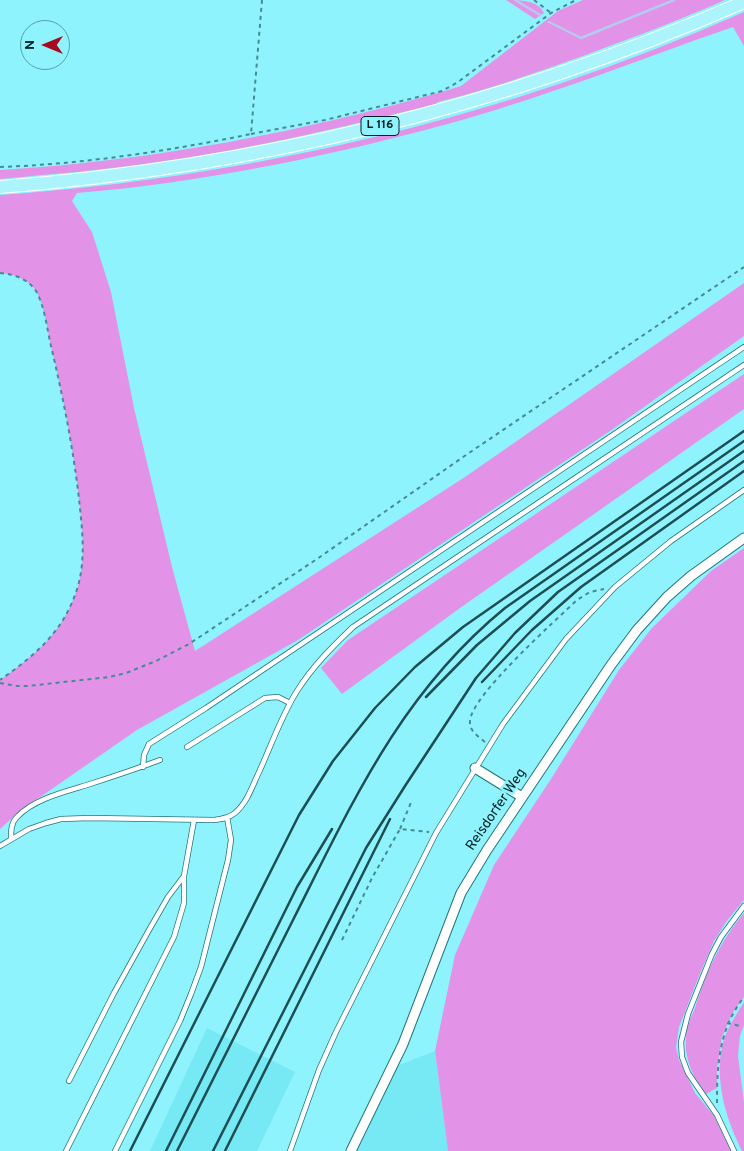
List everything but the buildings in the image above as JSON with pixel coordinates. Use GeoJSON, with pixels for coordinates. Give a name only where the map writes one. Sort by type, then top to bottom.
{"type":"FeatureCollection","features":[{"type":"Feature","properties":{"kind":"main road","name":"L 116"},"geometry":{"type":"LineString","coordinates":[[0,187],[107,177],[213,162],[389,124],[450,108],[554,76],[662,37],[744,2]]}},
{"type":"Feature","properties":{"kind":"street","name":"Reisdorfer Weg"},"geometry":{"type":"LineString","coordinates":[[351,1151],[399,1052],[461,893],[475,869],[611,665],[641,624],[691,576],[744,538]]}},
{"type":"Feature","properties":{"kind":"street"},"geometry":{"type":"LineString","coordinates":[[475,768],[522,797]]}},
{"type":"Feature","properties":{"kind":"lane"},"geometry":{"type":"LineString","coordinates":[[143,766],[145,751],[153,741],[214,703],[744,347]]}},
{"type":"Feature","properties":{"kind":"lane"},"geometry":{"type":"LineString","coordinates":[[0,846],[40,824],[61,820],[90,818],[194,820],[227,817],[235,813],[246,800],[290,703],[313,668],[352,627],[744,365]]}},
{"type":"Feature","properties":{"kind":"lane"},"geometry":{"type":"LineString","coordinates":[[290,1151],[319,1070],[330,1046],[436,833],[489,745],[533,681],[560,646],[615,587],[671,541],[744,490]]}},
{"type":"Feature","properties":{"kind":"lane"},"geometry":{"type":"LineString","coordinates":[[187,748],[265,698],[278,697],[290,703]]}},
{"type":"Feature","properties":{"kind":"lane"},"geometry":{"type":"LineString","coordinates":[[10,839],[14,821],[31,807],[61,794],[160,760]]}},
{"type":"Feature","properties":{"kind":"lane"},"geometry":{"type":"LineString","coordinates":[[114,1151],[180,1022],[198,974],[228,860],[230,840],[227,817]]}},
{"type":"Feature","properties":{"kind":"lane"},"geometry":{"type":"LineString","coordinates":[[66,1151],[174,936],[184,903],[184,876],[194,820]]}},
{"type":"Feature","properties":{"kind":"lane"},"geometry":{"type":"LineString","coordinates":[[69,1081],[148,930],[168,897],[184,876]]}},
{"type":"Feature","properties":{"kind":"lane"},"geometry":{"type":"LineString","coordinates":[[734,1151],[717,1114],[690,1078],[682,1053],[682,1038],[688,1014],[712,954],[721,936],[744,906]]}},
{"type":"Feature","properties":{"kind":"path"},"geometry":{"type":"LineString","coordinates":[[251,134],[262,0]]}},
{"type":"Feature","properties":{"kind":"path"},"geometry":{"type":"LineString","coordinates":[[534,0],[551,13]]}},
{"type":"Feature","properties":{"kind":"path"},"geometry":{"type":"LineString","coordinates":[[0,167],[111,158],[187,146],[325,120],[442,91],[458,82],[551,13],[576,0]]}},
{"type":"Feature","properties":{"kind":"path"},"geometry":{"type":"LineString","coordinates":[[0,681],[28,686],[115,676],[131,672],[189,644],[317,559],[466,455],[744,267]]}},
{"type":"Feature","properties":{"kind":"path"},"geometry":{"type":"LineString","coordinates":[[0,273],[18,276],[24,280],[33,288],[39,300],[54,359],[74,456],[84,548],[78,584],[72,602],[60,626],[44,645],[0,681]]}},
{"type":"Feature","properties":{"kind":"path"},"geometry":{"type":"LineString","coordinates":[[489,745],[473,732],[470,724],[472,713],[482,698],[517,658],[577,600],[590,592],[615,587]]}},
{"type":"Feature","properties":{"kind":"path"},"geometry":{"type":"LineString","coordinates":[[342,940],[372,878],[400,829],[412,800]]}},
{"type":"Feature","properties":{"kind":"path"},"geometry":{"type":"LineString","coordinates":[[400,829],[436,833]]}},
{"type":"Feature","properties":{"kind":"path"},"geometry":{"type":"LineString","coordinates":[[717,1114],[719,1050],[727,1023],[744,997]]}},
{"type":"Feature","properties":{"kind":"path"},"geometry":{"type":"LineString","coordinates":[[727,1023],[740,1026]]}},
{"type":"Feature","properties":{"kind":"shaded area"},"geometry":{"type":"Polygon","coordinates":[[[506,0],[533,3],[538,5],[544,13],[535,19],[506,0]]]}},
{"type":"Feature","properties":{"kind":"shaded area"},"geometry":{"type":"Polygon","coordinates":[[[583,0],[725,0],[547,69],[493,87],[401,113],[298,137],[193,157],[79,172],[0,179],[0,170],[114,160],[226,142],[338,119],[448,90],[461,86],[558,11],[583,0]]]}},
{"type":"Feature","properties":{"kind":"shaded area"},"geometry":{"type":"Polygon","coordinates":[[[744,12],[744,46],[733,27],[530,99],[415,133],[271,166],[174,182],[77,193],[72,201],[92,232],[111,292],[134,408],[172,567],[195,651],[465,477],[744,283],[744,336],[613,429],[298,640],[137,730],[20,811],[0,829],[0,680],[38,650],[66,616],[78,586],[83,542],[71,441],[42,304],[36,291],[25,280],[0,273],[0,195],[96,186],[191,173],[286,157],[380,136],[473,111],[565,82],[655,49],[744,12]]]}},
{"type":"Feature","properties":{"kind":"shaded area"},"geometry":{"type":"Polygon","coordinates":[[[744,374],[744,409],[460,608],[342,694],[321,668],[348,640],[744,374]]]}},
{"type":"Feature","properties":{"kind":"shaded area"},"geometry":{"type":"Polygon","coordinates":[[[744,548],[744,900],[726,922],[714,941],[679,1027],[676,1047],[679,1060],[695,1093],[714,1116],[731,1151],[448,1151],[435,1051],[455,955],[494,865],[551,779],[619,670],[652,628],[711,571],[744,548]]]}},
{"type":"Feature","properties":{"kind":"shaded area"},"geometry":{"type":"Polygon","coordinates":[[[744,913],[744,997],[733,1012],[722,1037],[717,1070],[717,1088],[706,1094],[693,1074],[688,1060],[686,1053],[687,1030],[704,982],[715,958],[727,935],[744,913]]]}},
{"type":"Feature","properties":{"kind":"shaded area"},"geometry":{"type":"Polygon","coordinates":[[[744,1002],[744,1025],[740,1036],[738,1056],[744,1102],[744,1151],[742,1151],[730,1124],[722,1095],[720,1065],[721,1050],[725,1036],[744,1002]]]}},
{"type":"Feature","properties":{"kind":"shaded area"},"geometry":{"type":"Polygon","coordinates":[[[207,1028],[295,1072],[257,1151],[150,1151],[207,1028]]]}},
{"type":"Feature","properties":{"kind":"shaded area"},"geometry":{"type":"Polygon","coordinates":[[[435,1051],[448,1151],[351,1151],[392,1068],[435,1051]]]}},
{"type":"Feature","properties":{"kind":"waterway"},"geometry":{"type":"LineString","coordinates":[[515,0],[540,15]]}},
{"type":"Feature","properties":{"kind":"waterway"},"geometry":{"type":"LineString","coordinates":[[549,22],[581,38],[674,0]]}},
{"type":"Feature","properties":{"kind":"railway"},"geometry":{"type":"LineString","coordinates":[[130,1151],[299,815],[333,761],[375,708],[415,667],[463,627],[744,431]]}},
{"type":"Feature","properties":{"kind":"railway"},"geometry":{"type":"LineString","coordinates":[[177,1151],[359,791],[408,713],[436,676],[468,641],[505,608],[744,441]]}},
{"type":"Feature","properties":{"kind":"railway"},"geometry":{"type":"LineString","coordinates":[[426,697],[477,645],[530,601],[744,451]]}},
{"type":"Feature","properties":{"kind":"railway"},"geometry":{"type":"LineString","coordinates":[[213,1151],[366,848],[476,678],[515,633],[558,592],[744,461]]}},
{"type":"Feature","properties":{"kind":"railway"},"geometry":{"type":"LineString","coordinates":[[482,682],[532,630],[581,587],[744,471]]}},
{"type":"Feature","properties":{"kind":"railway"},"geometry":{"type":"LineString","coordinates":[[225,1151],[390,819]]}},
{"type":"Feature","properties":{"kind":"railway"},"geometry":{"type":"LineString","coordinates":[[166,1151],[297,887],[332,829]]}}]}
